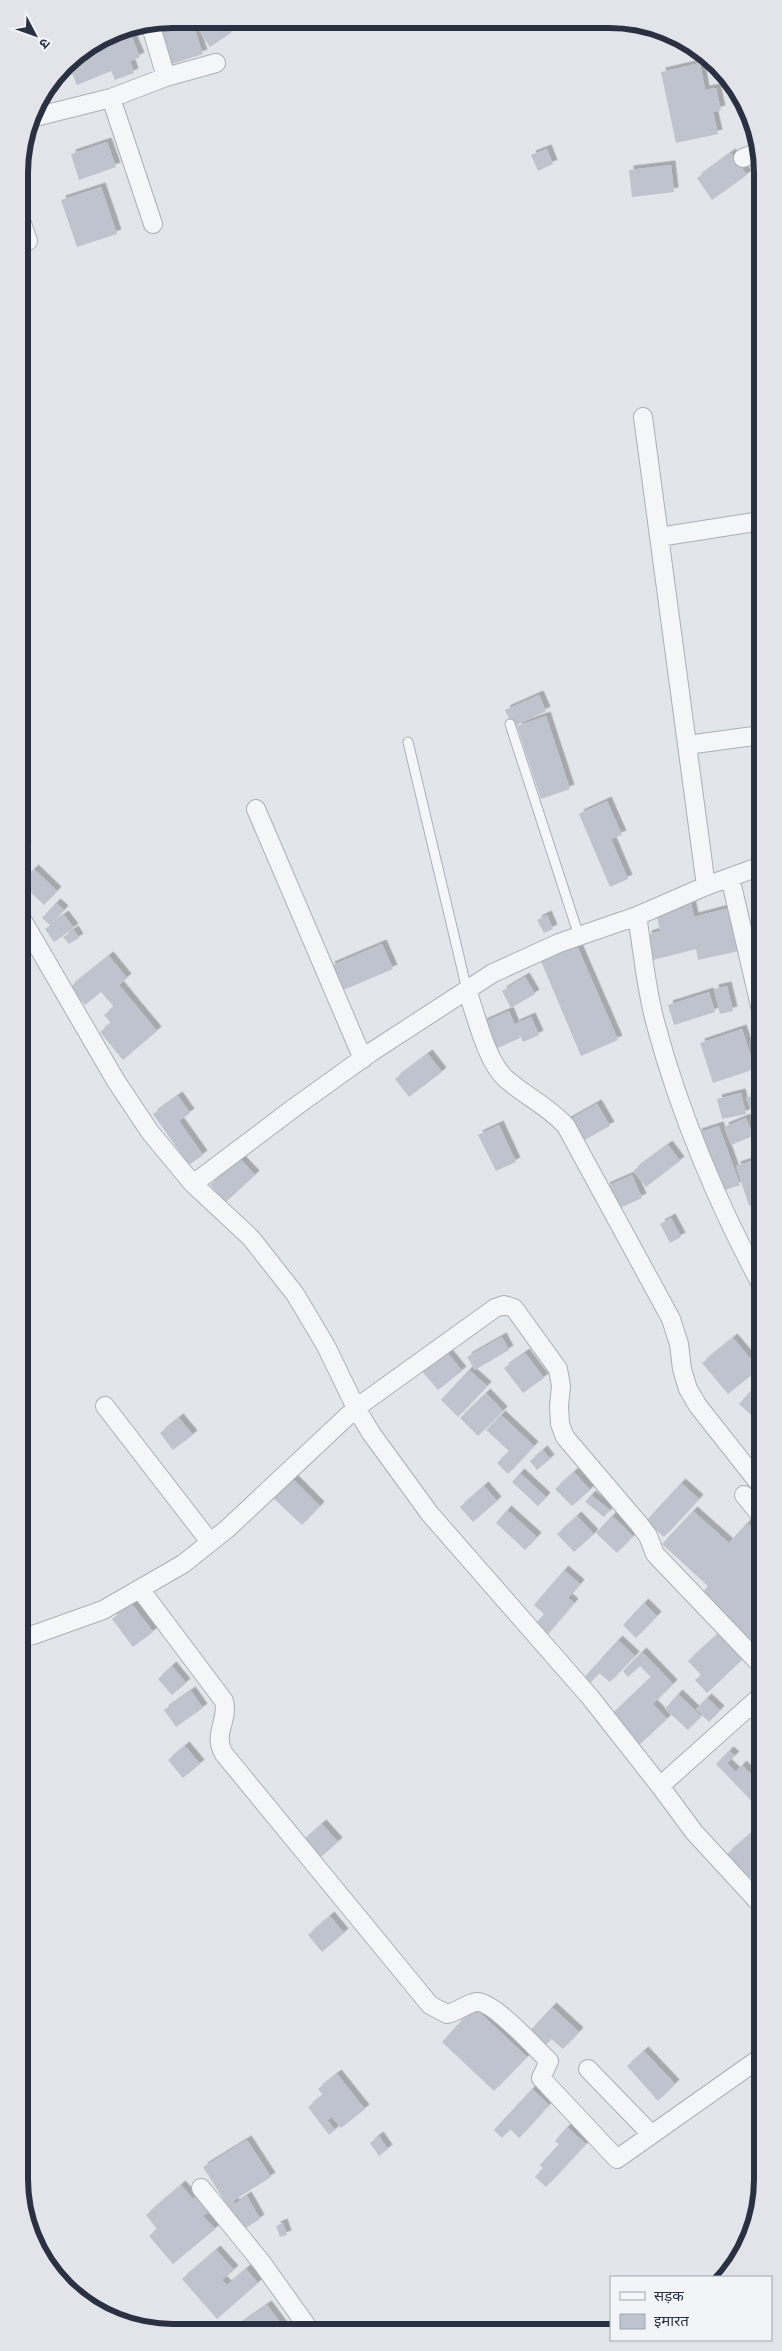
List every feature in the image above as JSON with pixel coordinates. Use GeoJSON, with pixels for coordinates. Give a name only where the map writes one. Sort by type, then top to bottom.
{"type":"FeatureCollection","features":[{"type":"Feature","properties":{"kind":"street"},"geometry":{"type":"LineString","coordinates":[[152,29],[166,77]]}},
{"type":"Feature","properties":{"kind":"street"},"geometry":{"type":"LineString","coordinates":[[39,116],[111,98],[166,77],[216,63]]}},
{"type":"Feature","properties":{"kind":"street"},"geometry":{"type":"LineString","coordinates":[[111,98],[153,224]]}},
{"type":"Feature","properties":{"kind":"street"},"geometry":{"type":"LineString","coordinates":[[742,158],[753,154]]}},
{"type":"Feature","properties":{"kind":"street"},"geometry":{"type":"LineString","coordinates":[[643,417],[706,886]]}},
{"type":"Feature","properties":{"kind":"street"},"geometry":{"type":"LineString","coordinates":[[659,537],[754,522]]}},
{"type":"Feature","properties":{"kind":"street"},"geometry":{"type":"LineString","coordinates":[[687,745],[754,736]]}},
{"type":"Feature","properties":{"kind":"street"},"geometry":{"type":"LineString","coordinates":[[256,809],[363,1059]]}},
{"type":"Feature","properties":{"kind":"street"},"geometry":{"type":"LineString","coordinates":[[193,1184],[295,1107],[363,1059],[493,973],[579,936],[637,916],[706,886],[754,868]]}},
{"type":"Feature","properties":{"kind":"street"},"geometry":{"type":"LineString","coordinates":[[730,877],[754,980]]}},
{"type":"Feature","properties":{"kind":"street"},"geometry":{"type":"LineString","coordinates":[[637,916],[655,1024],[679,1104],[725,1210],[754,1270]]}},
{"type":"Feature","properties":{"kind":"street"},"geometry":{"type":"LineString","coordinates":[[28,929],[116,1082],[150,1132],[193,1184],[251,1238],[295,1294],[326,1346],[356,1408],[371,1433],[430,1514],[590,1697],[694,1832],[754,1898]]}},
{"type":"Feature","properties":{"kind":"street"},"geometry":{"type":"LineString","coordinates":[[467,990],[491,1058],[504,1077],[554,1112],[566,1126],[671,1319],[679,1344],[682,1369],[688,1390],[698,1406],[754,1477]]}},
{"type":"Feature","properties":{"kind":"street"},"geometry":{"type":"LineString","coordinates":[[27,1636],[103,1610],[183,1564],[232,1525],[356,1408],[495,1308],[504,1305],[514,1308],[558,1369],[561,1386],[558,1406],[560,1424],[565,1437],[639,1524],[648,1536],[655,1554],[754,1658]]}},
{"type":"Feature","properties":{"kind":"street"},"geometry":{"type":"LineString","coordinates":[[105,1406],[210,1542]]}},
{"type":"Feature","properties":{"kind":"street"},"geometry":{"type":"LineString","coordinates":[[744,1495],[754,1508]]}},
{"type":"Feature","properties":{"kind":"street"},"geometry":{"type":"LineString","coordinates":[[140,1589],[224,1701],[226,1710],[219,1734],[219,1744],[224,1754],[430,2005],[447,2014],[477,2002],[483,2003],[496,2011],[549,2061],[541,2078],[616,2158],[754,2062]]}},
{"type":"Feature","properties":{"kind":"street"},"geometry":{"type":"LineString","coordinates":[[660,1786],[754,1709]]}},
{"type":"Feature","properties":{"kind":"street"},"geometry":{"type":"LineString","coordinates":[[588,2069],[651,2134]]}},
{"type":"Feature","properties":{"kind":"street"},"geometry":{"type":"LineString","coordinates":[[201,2188],[262,2263],[306,2324]]}},
{"type":"Feature","properties":{"kind":"lane"},"geometry":{"type":"LineString","coordinates":[[510,724],[579,936]]}},
{"type":"Feature","properties":{"kind":"lane"},"geometry":{"type":"LineString","coordinates":[[408,742],[467,990]]}},
{"type":"Feature","properties":{"kind":"building"},"geometry":{"type":"Polygon","coordinates":[[[194,28],[203,54],[169,65],[157,29],[194,28]]]}},
{"type":"Feature","properties":{"kind":"building"},"geometry":{"type":"Polygon","coordinates":[[[198,28],[228,28],[231,33],[210,47],[198,28]]]}},
{"type":"Feature","properties":{"kind":"building"},"geometry":{"type":"Polygon","coordinates":[[[130,34],[140,57],[130,61],[134,73],[115,80],[111,71],[77,85],[71,70],[77,64],[100,47],[130,34]]]}},
{"type":"Feature","properties":{"kind":"building"},"geometry":{"type":"Polygon","coordinates":[[[700,63],[705,90],[716,88],[721,110],[713,112],[718,134],[676,143],[661,72],[700,63]]]}},
{"type":"Feature","properties":{"kind":"building"},"geometry":{"type":"Polygon","coordinates":[[[107,142],[116,167],[79,180],[71,154],[107,142]]]}},
{"type":"Feature","properties":{"kind":"building"},"geometry":{"type":"Polygon","coordinates":[[[547,149],[553,164],[538,171],[531,155],[547,149]]]}},
{"type":"Feature","properties":{"kind":"building"},"geometry":{"type":"Polygon","coordinates":[[[731,153],[747,175],[712,200],[697,178],[731,153]]]}},
{"type":"Feature","properties":{"kind":"building"},"geometry":{"type":"Polygon","coordinates":[[[671,165],[674,192],[632,197],[629,170],[671,165]]]}},
{"type":"Feature","properties":{"kind":"building"},"geometry":{"type":"Polygon","coordinates":[[[101,187],[117,234],[77,247],[61,200],[101,187]]]}},
{"type":"Feature","properties":{"kind":"building"},"geometry":{"type":"Polygon","coordinates":[[[539,695],[546,711],[513,727],[505,710],[539,695]]]}},
{"type":"Feature","properties":{"kind":"building"},"geometry":{"type":"Polygon","coordinates":[[[546,716],[570,789],[541,799],[517,726],[546,716]]]}},
{"type":"Feature","properties":{"kind":"building"},"geometry":{"type":"Polygon","coordinates":[[[607,801],[622,835],[611,839],[628,879],[610,887],[579,814],[607,801]]]}},
{"type":"Feature","properties":{"kind":"building"},"geometry":{"type":"Polygon","coordinates":[[[34,869],[57,891],[44,905],[28,889],[28,876],[34,869]]]}},
{"type":"Feature","properties":{"kind":"building"},"geometry":{"type":"Polygon","coordinates":[[[56,903],[64,910],[50,925],[42,918],[56,903]]]}},
{"type":"Feature","properties":{"kind":"building"},"geometry":{"type":"Polygon","coordinates":[[[691,903],[694,917],[728,908],[739,951],[698,960],[696,949],[653,960],[647,935],[660,931],[656,912],[691,903]]]}},
{"type":"Feature","properties":{"kind":"building"},"geometry":{"type":"Polygon","coordinates":[[[64,915],[74,928],[54,942],[45,929],[64,915]]]}},
{"type":"Feature","properties":{"kind":"building"},"geometry":{"type":"Polygon","coordinates":[[[547,915],[553,929],[544,933],[537,920],[547,915]]]}},
{"type":"Feature","properties":{"kind":"building"},"geometry":{"type":"Polygon","coordinates":[[[74,930],[79,938],[69,944],[63,937],[74,930]]]}},
{"type":"Feature","properties":{"kind":"building"},"geometry":{"type":"Polygon","coordinates":[[[574,939],[618,1040],[581,1056],[538,954],[574,939]]]}},
{"type":"Feature","properties":{"kind":"building"},"geometry":{"type":"Polygon","coordinates":[[[382,944],[393,969],[341,991],[330,966],[382,944]]]}},
{"type":"Feature","properties":{"kind":"building"},"geometry":{"type":"Polygon","coordinates":[[[109,956],[127,978],[119,985],[157,1031],[123,1060],[100,1032],[111,1023],[104,1015],[114,1007],[101,992],[85,1005],[70,987],[109,956]]]}},
{"type":"Feature","properties":{"kind":"building"},"geometry":{"type":"Polygon","coordinates":[[[525,977],[535,994],[511,1008],[502,991],[525,977]]]}},
{"type":"Feature","properties":{"kind":"building"},"geometry":{"type":"Polygon","coordinates":[[[727,986],[733,1011],[720,1014],[714,989],[727,986]]]}},
{"type":"Feature","properties":{"kind":"building"},"geometry":{"type":"Polygon","coordinates":[[[709,992],[715,1012],[674,1025],[668,1005],[709,992]]]}},
{"type":"Feature","properties":{"kind":"building"},"geometry":{"type":"Polygon","coordinates":[[[509,1011],[520,1038],[493,1050],[482,1023],[509,1011]]]}},
{"type":"Feature","properties":{"kind":"building"},"geometry":{"type":"Polygon","coordinates":[[[531,1017],[539,1035],[523,1042],[515,1024],[531,1017]]]}},
{"type":"Feature","properties":{"kind":"building"},"geometry":{"type":"Polygon","coordinates":[[[742,1029],[754,1069],[713,1083],[700,1043],[742,1029]]]}},
{"type":"Feature","properties":{"kind":"building"},"geometry":{"type":"Polygon","coordinates":[[[428,1054],[442,1072],[409,1097],[395,1079],[428,1054]]]}},
{"type":"Feature","properties":{"kind":"building"},"geometry":{"type":"Polygon","coordinates":[[[741,1093],[746,1114],[722,1119],[717,1099],[741,1093]]]}},
{"type":"Feature","properties":{"kind":"building"},"geometry":{"type":"Polygon","coordinates":[[[754,1095],[754,1116],[746,1098],[754,1095]]]}},
{"type":"Feature","properties":{"kind":"building"},"geometry":{"type":"Polygon","coordinates":[[[178,1096],[190,1113],[179,1121],[203,1155],[189,1165],[153,1114],[178,1096]]]}},
{"type":"Feature","properties":{"kind":"building"},"geometry":{"type":"Polygon","coordinates":[[[597,1104],[610,1126],[577,1144],[565,1122],[597,1104]]]}},
{"type":"Feature","properties":{"kind":"building"},"geometry":{"type":"Polygon","coordinates":[[[746,1118],[753,1136],[731,1145],[724,1127],[746,1118]]]}},
{"type":"Feature","properties":{"kind":"building"},"geometry":{"type":"Polygon","coordinates":[[[499,1125],[516,1162],[496,1171],[478,1135],[499,1125]]]}},
{"type":"Feature","properties":{"kind":"building"},"geometry":{"type":"Polygon","coordinates":[[[719,1126],[740,1185],[719,1192],[697,1133],[719,1126]]]}},
{"type":"Feature","properties":{"kind":"building"},"geometry":{"type":"Polygon","coordinates":[[[668,1145],[680,1161],[646,1187],[633,1171],[668,1145]]]}},
{"type":"Feature","properties":{"kind":"building"},"geometry":{"type":"Polygon","coordinates":[[[239,1158],[255,1175],[226,1202],[210,1185],[239,1158]]]}},
{"type":"Feature","properties":{"kind":"building"},"geometry":{"type":"Polygon","coordinates":[[[754,1160],[754,1204],[749,1206],[736,1166],[754,1160]]]}},
{"type":"Feature","properties":{"kind":"building"},"geometry":{"type":"Polygon","coordinates":[[[632,1175],[642,1198],[616,1210],[605,1187],[632,1175]]]}},
{"type":"Feature","properties":{"kind":"building"},"geometry":{"type":"Polygon","coordinates":[[[671,1218],[681,1237],[670,1243],[660,1224],[671,1218]]]}},
{"type":"Feature","properties":{"kind":"building"},"geometry":{"type":"Polygon","coordinates":[[[502,1337],[509,1350],[475,1370],[467,1357],[502,1337]]]}},
{"type":"Feature","properties":{"kind":"building"},"geometry":{"type":"Polygon","coordinates":[[[733,1338],[754,1363],[754,1373],[728,1394],[702,1363],[733,1338]]]}},
{"type":"Feature","properties":{"kind":"building"},"geometry":{"type":"Polygon","coordinates":[[[445,1350],[462,1371],[438,1390],[421,1370],[445,1350]]]}},
{"type":"Feature","properties":{"kind":"building"},"geometry":{"type":"Polygon","coordinates":[[[525,1353],[544,1378],[523,1393],[504,1368],[525,1353]]]}},
{"type":"Feature","properties":{"kind":"building"},"geometry":{"type":"Polygon","coordinates":[[[469,1370],[487,1386],[458,1417],[441,1400],[469,1370]]]}},
{"type":"Feature","properties":{"kind":"building"},"geometry":{"type":"Polygon","coordinates":[[[754,1387],[754,1417],[739,1404],[754,1387]]]}},
{"type":"Feature","properties":{"kind":"building"},"geometry":{"type":"Polygon","coordinates":[[[486,1393],[503,1411],[478,1436],[460,1418],[486,1393]]]}},
{"type":"Feature","properties":{"kind":"building"},"geometry":{"type":"Polygon","coordinates":[[[501,1415],[534,1446],[508,1474],[497,1463],[509,1451],[486,1430],[501,1415]]]}},
{"type":"Feature","properties":{"kind":"building"},"geometry":{"type":"Polygon","coordinates":[[[179,1418],[193,1435],[173,1450],[160,1433],[179,1418]]]}},
{"type":"Feature","properties":{"kind":"building"},"geometry":{"type":"Polygon","coordinates":[[[543,1450],[550,1459],[537,1470],[530,1461],[543,1450]]]}},
{"type":"Feature","properties":{"kind":"building"},"geometry":{"type":"Polygon","coordinates":[[[574,1472],[590,1490],[572,1506],[555,1489],[574,1472]]]}},
{"type":"Feature","properties":{"kind":"building"},"geometry":{"type":"Polygon","coordinates":[[[520,1473],[546,1497],[538,1506],[512,1482],[520,1473]]]}},
{"type":"Feature","properties":{"kind":"building"},"geometry":{"type":"Polygon","coordinates":[[[289,1475],[320,1506],[302,1525],[270,1495],[289,1475]]]}},
{"type":"Feature","properties":{"kind":"building"},"geometry":{"type":"Polygon","coordinates":[[[681,1483],[699,1499],[664,1537],[646,1521],[681,1483]]]}},
{"type":"Feature","properties":{"kind":"building"},"geometry":{"type":"Polygon","coordinates":[[[484,1486],[497,1501],[473,1522],[460,1507],[484,1486]]]}},
{"type":"Feature","properties":{"kind":"building"},"geometry":{"type":"Polygon","coordinates":[[[591,1495],[610,1510],[604,1517],[585,1502],[591,1495]]]}},
{"type":"Feature","properties":{"kind":"building"},"geometry":{"type":"Polygon","coordinates":[[[507,1510],[537,1537],[525,1550],[496,1523],[507,1510]]]}},
{"type":"Feature","properties":{"kind":"building"},"geometry":{"type":"Polygon","coordinates":[[[693,1511],[729,1543],[747,1523],[754,1530],[754,1643],[701,1594],[708,1586],[662,1544],[693,1511]]]}},
{"type":"Feature","properties":{"kind":"building"},"geometry":{"type":"Polygon","coordinates":[[[577,1516],[594,1534],[574,1552],[557,1534],[577,1516]]]}},
{"type":"Feature","properties":{"kind":"building"},"geometry":{"type":"Polygon","coordinates":[[[612,1516],[633,1536],[617,1553],[596,1533],[612,1516]]]}},
{"type":"Feature","properties":{"kind":"building"},"geometry":{"type":"Polygon","coordinates":[[[564,1570],[580,1584],[568,1598],[574,1603],[543,1639],[531,1629],[544,1614],[534,1605],[564,1570]]]}},
{"type":"Feature","properties":{"kind":"building"},"geometry":{"type":"Polygon","coordinates":[[[644,1603],[657,1616],[636,1638],[623,1625],[644,1603]]]}},
{"type":"Feature","properties":{"kind":"building"},"geometry":{"type":"Polygon","coordinates":[[[132,1604],[153,1632],[133,1647],[112,1619],[132,1604]]]}},
{"type":"Feature","properties":{"kind":"building"},"geometry":{"type":"Polygon","coordinates":[[[722,1630],[746,1656],[707,1693],[695,1680],[701,1675],[688,1661],[722,1630]]]}},
{"type":"Feature","properties":{"kind":"building"},"geometry":{"type":"Polygon","coordinates":[[[618,1640],[635,1656],[610,1682],[599,1673],[586,1687],[580,1682],[618,1640]]]}},
{"type":"Feature","properties":{"kind":"building"},"geometry":{"type":"Polygon","coordinates":[[[642,1652],[673,1684],[653,1704],[667,1719],[637,1747],[609,1717],[651,1677],[640,1666],[628,1677],[623,1671],[642,1652]]]}},
{"type":"Feature","properties":{"kind":"building"},"geometry":{"type":"Polygon","coordinates":[[[172,1666],[186,1683],[172,1695],[158,1679],[172,1666]]]}},
{"type":"Feature","properties":{"kind":"building"},"geometry":{"type":"Polygon","coordinates":[[[191,1691],[203,1708],[176,1727],[164,1710],[191,1691]]]}},
{"type":"Feature","properties":{"kind":"building"},"geometry":{"type":"Polygon","coordinates":[[[678,1694],[701,1716],[688,1730],[665,1709],[678,1694]]]}},
{"type":"Feature","properties":{"kind":"building"},"geometry":{"type":"Polygon","coordinates":[[[707,1698],[720,1710],[709,1722],[696,1709],[707,1698]]]}},
{"type":"Feature","properties":{"kind":"building"},"geometry":{"type":"Polygon","coordinates":[[[185,1746],[200,1764],[183,1778],[168,1760],[185,1746]]]}},
{"type":"Feature","properties":{"kind":"building"},"geometry":{"type":"Polygon","coordinates":[[[729,1751],[735,1756],[727,1763],[736,1772],[742,1765],[754,1777],[754,1804],[716,1764],[729,1751]]]}},
{"type":"Feature","properties":{"kind":"building"},"geometry":{"type":"Polygon","coordinates":[[[322,1824],[338,1842],[315,1862],[299,1844],[322,1824]]]}},
{"type":"Feature","properties":{"kind":"building"},"geometry":{"type":"Polygon","coordinates":[[[754,1831],[754,1874],[742,1884],[727,1866],[733,1860],[727,1854],[754,1831]]]}},
{"type":"Feature","properties":{"kind":"building"},"geometry":{"type":"Polygon","coordinates":[[[754,1882],[754,1892],[749,1887],[754,1882]]]}},
{"type":"Feature","properties":{"kind":"building"},"geometry":{"type":"Polygon","coordinates":[[[330,1916],[344,1933],[322,1952],[308,1935],[330,1916]]]}},
{"type":"Feature","properties":{"kind":"building"},"geometry":{"type":"Polygon","coordinates":[[[474,2007],[527,2057],[494,2091],[442,2042],[474,2007]]]}},
{"type":"Feature","properties":{"kind":"building"},"geometry":{"type":"Polygon","coordinates":[[[552,2007],[579,2032],[563,2049],[551,2039],[544,2047],[529,2032],[552,2007]]]}},
{"type":"Feature","properties":{"kind":"building"},"geometry":{"type":"Polygon","coordinates":[[[644,2051],[675,2084],[658,2101],[627,2066],[644,2051]]]}},
{"type":"Feature","properties":{"kind":"building"},"geometry":{"type":"Polygon","coordinates":[[[337,2074],[365,2109],[341,2128],[332,2117],[327,2120],[335,2130],[329,2135],[308,2107],[323,2095],[318,2089],[337,2074]]]}},
{"type":"Feature","properties":{"kind":"building"},"geometry":{"type":"Polygon","coordinates":[[[532,2089],[549,2105],[519,2138],[510,2129],[502,2138],[494,2130],[532,2089]]]}},
{"type":"Feature","properties":{"kind":"building"},"geometry":{"type":"Polygon","coordinates":[[[567,2127],[586,2144],[546,2187],[535,2177],[543,2168],[540,2165],[559,2144],[555,2141],[567,2127]]]}},
{"type":"Feature","properties":{"kind":"building"},"geometry":{"type":"Polygon","coordinates":[[[379,2136],[388,2149],[379,2156],[370,2143],[379,2136]]]}},
{"type":"Feature","properties":{"kind":"building"},"geometry":{"type":"Polygon","coordinates":[[[247,2140],[271,2177],[233,2201],[235,2204],[247,2196],[260,2219],[243,2230],[203,2167],[247,2140]]]}},
{"type":"Feature","properties":{"kind":"building"},"geometry":{"type":"Polygon","coordinates":[[[181,2185],[193,2199],[197,2196],[210,2210],[203,2216],[215,2229],[173,2264],[149,2236],[157,2229],[146,2215],[181,2185]]]}},
{"type":"Feature","properties":{"kind":"building"},"geometry":{"type":"Polygon","coordinates":[[[283,2223],[287,2235],[280,2237],[276,2226],[283,2223]]]}},
{"type":"Feature","properties":{"kind":"building"},"geometry":{"type":"Polygon","coordinates":[[[216,2250],[234,2270],[222,2280],[227,2285],[246,2269],[258,2283],[217,2319],[182,2279],[216,2250]]]}},
{"type":"Feature","properties":{"kind":"building"},"geometry":{"type":"Polygon","coordinates":[[[267,2305],[281,2324],[240,2324],[267,2305]]]}}]}
